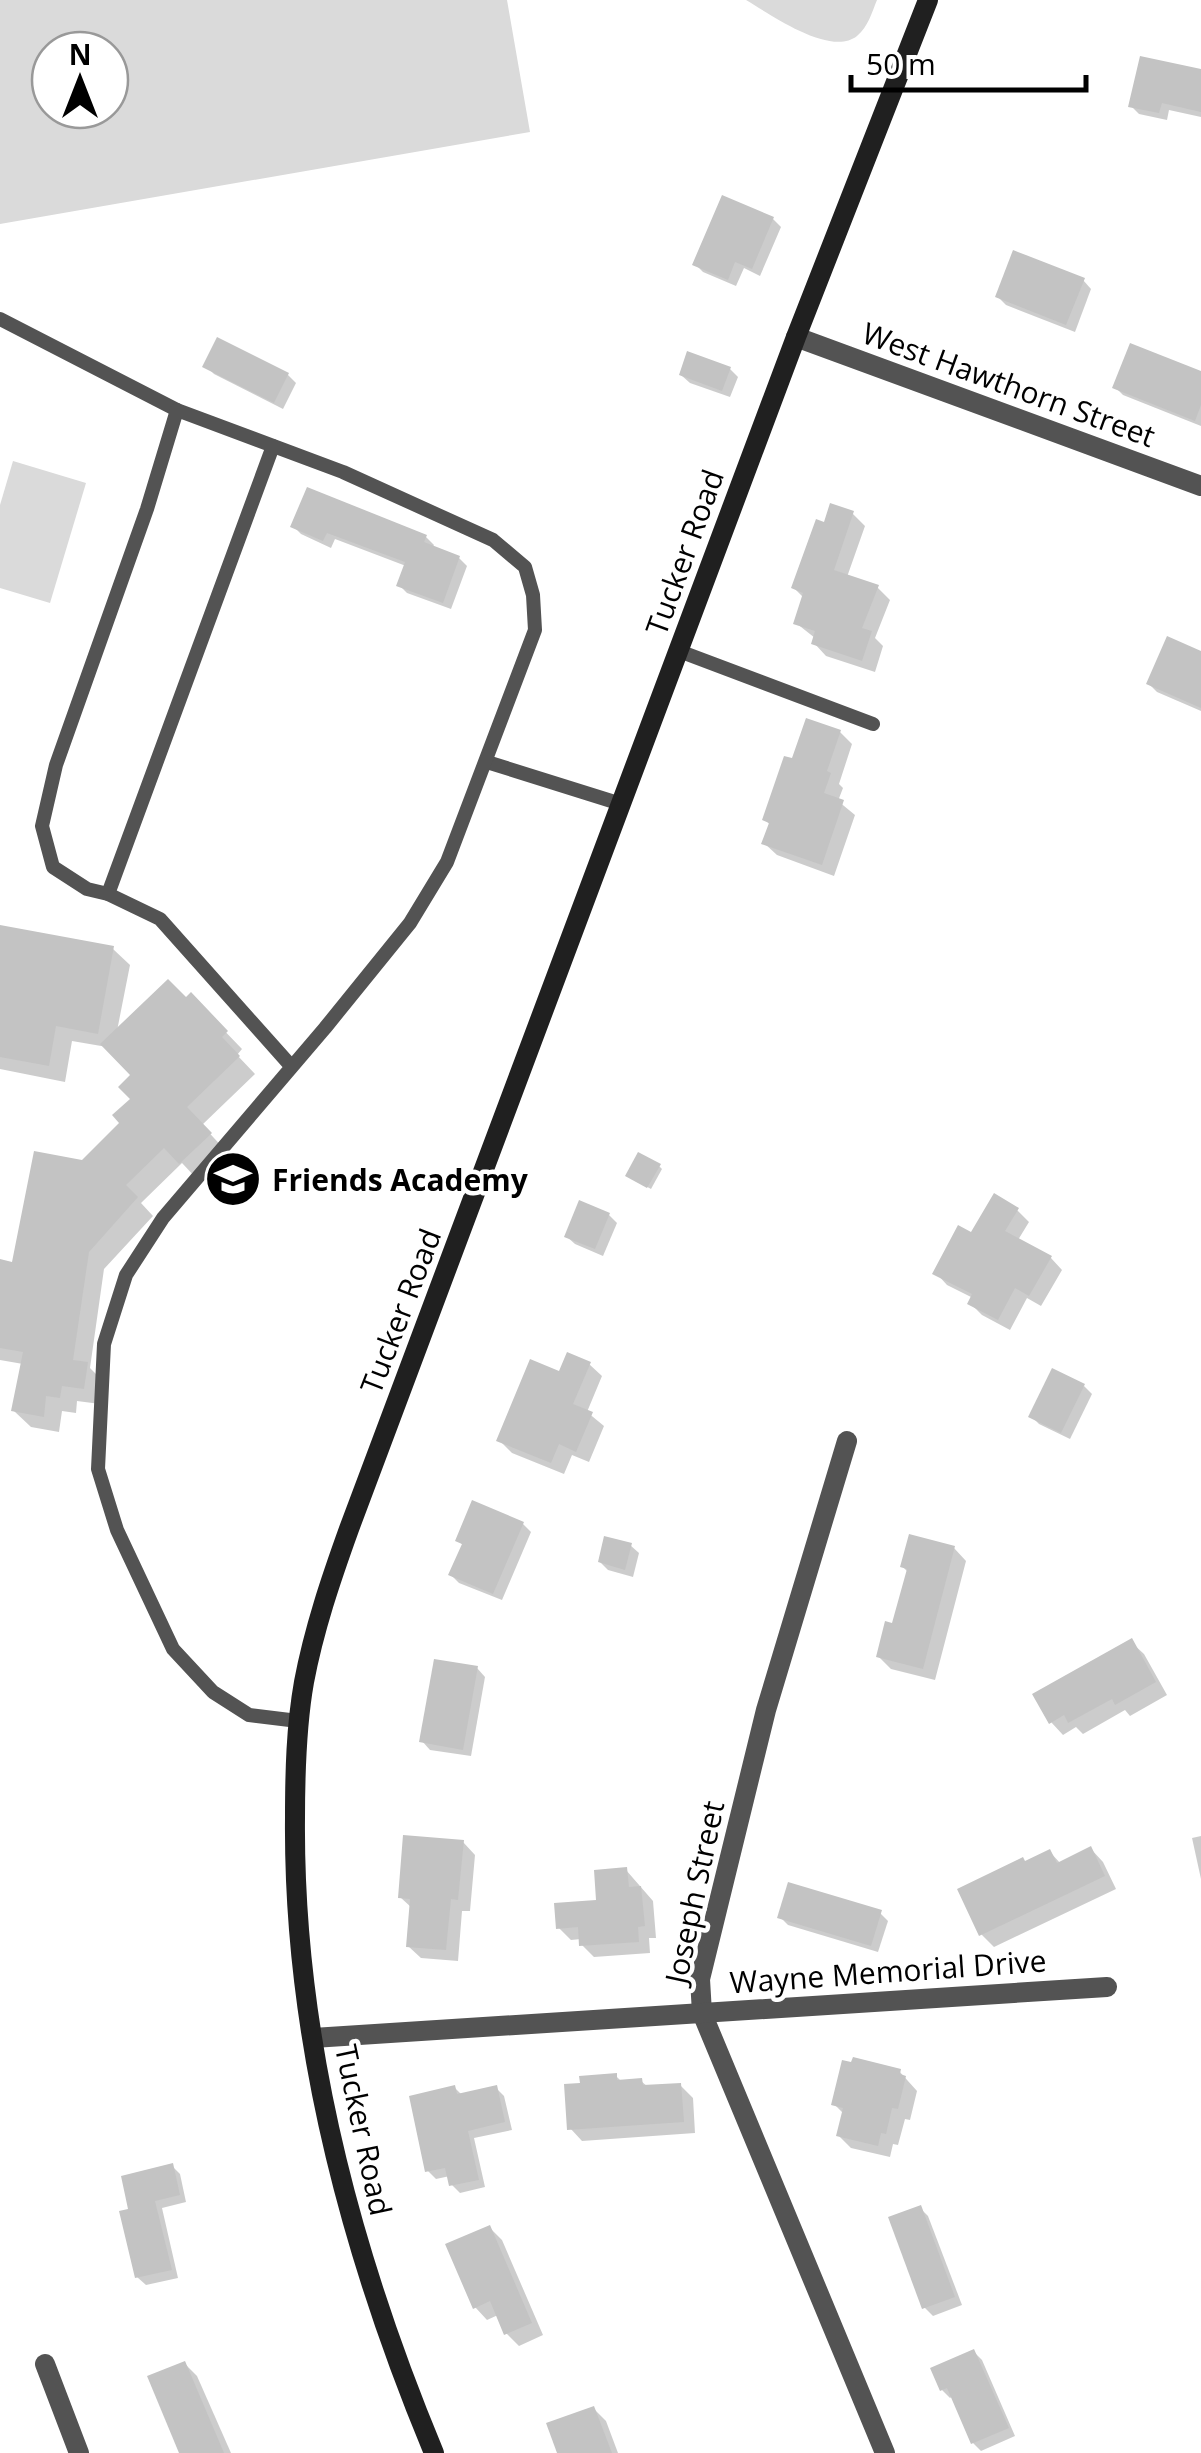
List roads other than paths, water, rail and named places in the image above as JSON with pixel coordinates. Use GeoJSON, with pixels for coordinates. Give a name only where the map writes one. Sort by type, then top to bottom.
{"type":"FeatureCollection","features":[{"type":"Feature","properties":{"kind":"main road","name":"Tucker Road"},"geometry":{"type":"LineString","coordinates":[[434,2453],[394,2354],[365,2265],[313,2038],[296,1904],[295,1771],[298,1722],[313,1641],[336,1564],[796,337],[928,0]]}},
{"type":"Feature","properties":{"kind":"street","name":"West Hawthorn Street"},"geometry":{"type":"LineString","coordinates":[[796,337],[1201,486]]}},
{"type":"Feature","properties":{"kind":"street","name":"Joseph Street"},"geometry":{"type":"LineString","coordinates":[[847,1441],[766,1710],[700,1979],[702,2013],[885,2453]]}},
{"type":"Feature","properties":{"kind":"street","name":"Wayne Memorial Drive"},"geometry":{"type":"LineString","coordinates":[[313,2038],[1107,1987]]}},
{"type":"Feature","properties":{"kind":"street"},"geometry":{"type":"LineString","coordinates":[[46,2364],[79,2453]]}},
{"type":"Feature","properties":{"kind":"lane"},"geometry":{"type":"LineString","coordinates":[[0,320],[177,410],[344,472],[494,540],[525,568],[534,595],[534,630],[447,862],[410,923],[163,1218],[126,1275],[104,1344],[98,1469],[117,1530],[173,1650],[213,1692],[250,1715],[298,1722]]}},
{"type":"Feature","properties":{"kind":"lane"},"geometry":{"type":"LineString","coordinates":[[177,410],[56,765],[42,826],[53,867],[87,890],[108,894],[160,919],[290,1066]]}},
{"type":"Feature","properties":{"kind":"lane"},"geometry":{"type":"LineString","coordinates":[[108,894],[274,446]]}},
{"type":"Feature","properties":{"kind":"lane"},"geometry":{"type":"LineString","coordinates":[[680,651],[873,724]]}},
{"type":"Feature","properties":{"kind":"lane"},"geometry":{"type":"LineString","coordinates":[[487,762],[621,804]]}},
{"type":"Feature","properties":{"kind":"place","name":"Friends Academy"},"geometry":{"type":"Point","coordinates":[233,1179]}}]}
